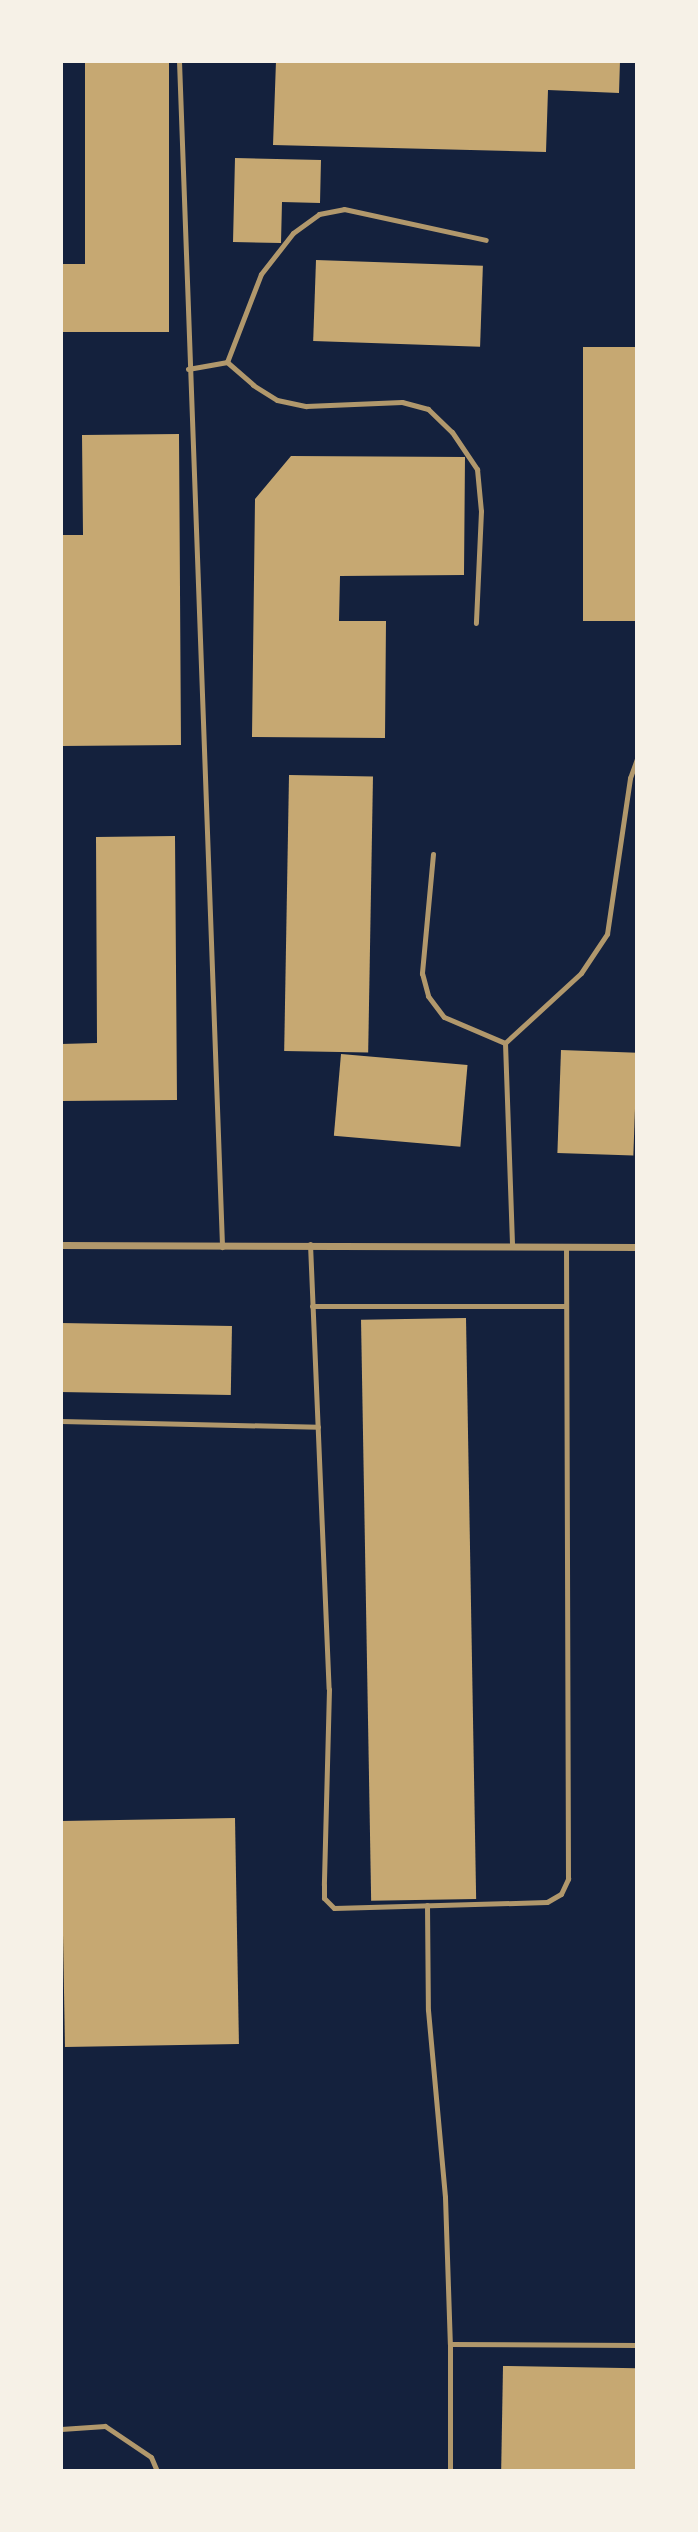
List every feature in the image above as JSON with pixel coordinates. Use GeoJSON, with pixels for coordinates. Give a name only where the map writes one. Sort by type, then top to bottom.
{"type":"FeatureCollection","features":[{"type":"Feature","properties":{"kind":"street"},"geometry":{"type":"LineString","coordinates":[[61,1245],[222,1248],[310,1244],[637,1247]]}},
{"type":"Feature","properties":{"kind":"lane"},"geometry":{"type":"LineString","coordinates":[[179,61],[188,369],[222,1248]]}},
{"type":"Feature","properties":{"kind":"lane"},"geometry":{"type":"LineString","coordinates":[[227,362],[261,274],[293,233],[319,214],[344,209],[486,240]]}},
{"type":"Feature","properties":{"kind":"lane"},"geometry":{"type":"LineString","coordinates":[[188,369],[227,362]]}},
{"type":"Feature","properties":{"kind":"lane"},"geometry":{"type":"LineString","coordinates":[[227,362],[253,385],[278,400],[306,407],[402,402],[428,410],[452,432],[477,469],[481,511],[476,623]]}},
{"type":"Feature","properties":{"kind":"lane"},"geometry":{"type":"LineString","coordinates":[[512,1246],[505,1043],[581,973],[607,934],[629,778],[637,759]]}},
{"type":"Feature","properties":{"kind":"lane"},"geometry":{"type":"LineString","coordinates":[[433,854],[422,974],[428,996],[444,1017],[505,1043]]}},
{"type":"Feature","properties":{"kind":"lane"},"geometry":{"type":"LineString","coordinates":[[310,1244],[329,1689],[324,1898],[334,1908],[547,1902],[561,1894],[568,1880],[566,1246]]}},
{"type":"Feature","properties":{"kind":"lane"},"geometry":{"type":"LineString","coordinates":[[312,1306],[566,1306]]}},
{"type":"Feature","properties":{"kind":"lane"},"geometry":{"type":"LineString","coordinates":[[61,1421],[318,1427]]}},
{"type":"Feature","properties":{"kind":"lane"},"geometry":{"type":"LineString","coordinates":[[426,1905],[428,2010],[445,2197],[450,2344],[450,2471]]}},
{"type":"Feature","properties":{"kind":"lane"},"geometry":{"type":"LineString","coordinates":[[450,2344],[637,2345]]}},
{"type":"Feature","properties":{"kind":"lane"},"geometry":{"type":"LineString","coordinates":[[61,2429],[104,2426],[152,2457],[157,2471]]}},
{"type":"Feature","properties":{"kind":"building"},"geometry":{"type":"Polygon","coordinates":[[[85,61],[169,61],[169,332],[61,332],[61,264],[85,264],[85,61]]]}},
{"type":"Feature","properties":{"kind":"building"},"geometry":{"type":"Polygon","coordinates":[[[276,61],[620,61],[619,93],[548,90],[546,152],[273,145],[276,61]]]}},
{"type":"Feature","properties":{"kind":"building"},"geometry":{"type":"Polygon","coordinates":[[[235,158],[321,160],[320,203],[282,202],[281,243],[233,242],[235,158]]]}},
{"type":"Feature","properties":{"kind":"building"},"geometry":{"type":"Polygon","coordinates":[[[316,260],[483,266],[480,347],[313,341],[316,260]]]}},
{"type":"Feature","properties":{"kind":"building"},"geometry":{"type":"Polygon","coordinates":[[[583,347],[637,347],[637,621],[583,621],[583,347]]]}},
{"type":"Feature","properties":{"kind":"building"},"geometry":{"type":"Polygon","coordinates":[[[179,434],[181,745],[61,746],[61,535],[83,535],[82,435],[179,434]]]}},
{"type":"Feature","properties":{"kind":"building"},"geometry":{"type":"Polygon","coordinates":[[[291,456],[465,457],[464,575],[340,576],[339,621],[386,621],[385,738],[252,737],[255,499],[291,456]]]}},
{"type":"Feature","properties":{"kind":"building"},"geometry":{"type":"Polygon","coordinates":[[[289,775],[373,776],[368,1052],[284,1051],[289,775]]]}},
{"type":"Feature","properties":{"kind":"building"},"geometry":{"type":"Polygon","coordinates":[[[175,836],[177,1100],[61,1101],[61,1044],[97,1043],[96,837],[175,836]]]}},
{"type":"Feature","properties":{"kind":"building"},"geometry":{"type":"Polygon","coordinates":[[[561,1050],[637,1053],[633,1156],[557,1153],[561,1050]]]}},
{"type":"Feature","properties":{"kind":"building"},"geometry":{"type":"Polygon","coordinates":[[[341,1054],[468,1065],[460,1147],[334,1136],[341,1054]]]}},
{"type":"Feature","properties":{"kind":"building"},"geometry":{"type":"Polygon","coordinates":[[[466,1318],[476,1899],[371,1901],[361,1320],[466,1318]]]}},
{"type":"Feature","properties":{"kind":"building"},"geometry":{"type":"Polygon","coordinates":[[[61,1323],[232,1326],[231,1395],[61,1392],[61,1323]]]}},
{"type":"Feature","properties":{"kind":"building"},"geometry":{"type":"Polygon","coordinates":[[[235,1818],[239,2044],[65,2047],[61,1821],[235,1818]]]}},
{"type":"Feature","properties":{"kind":"building"},"geometry":{"type":"Polygon","coordinates":[[[503,2366],[637,2368],[635,2471],[501,2471],[503,2366]]]}}]}
